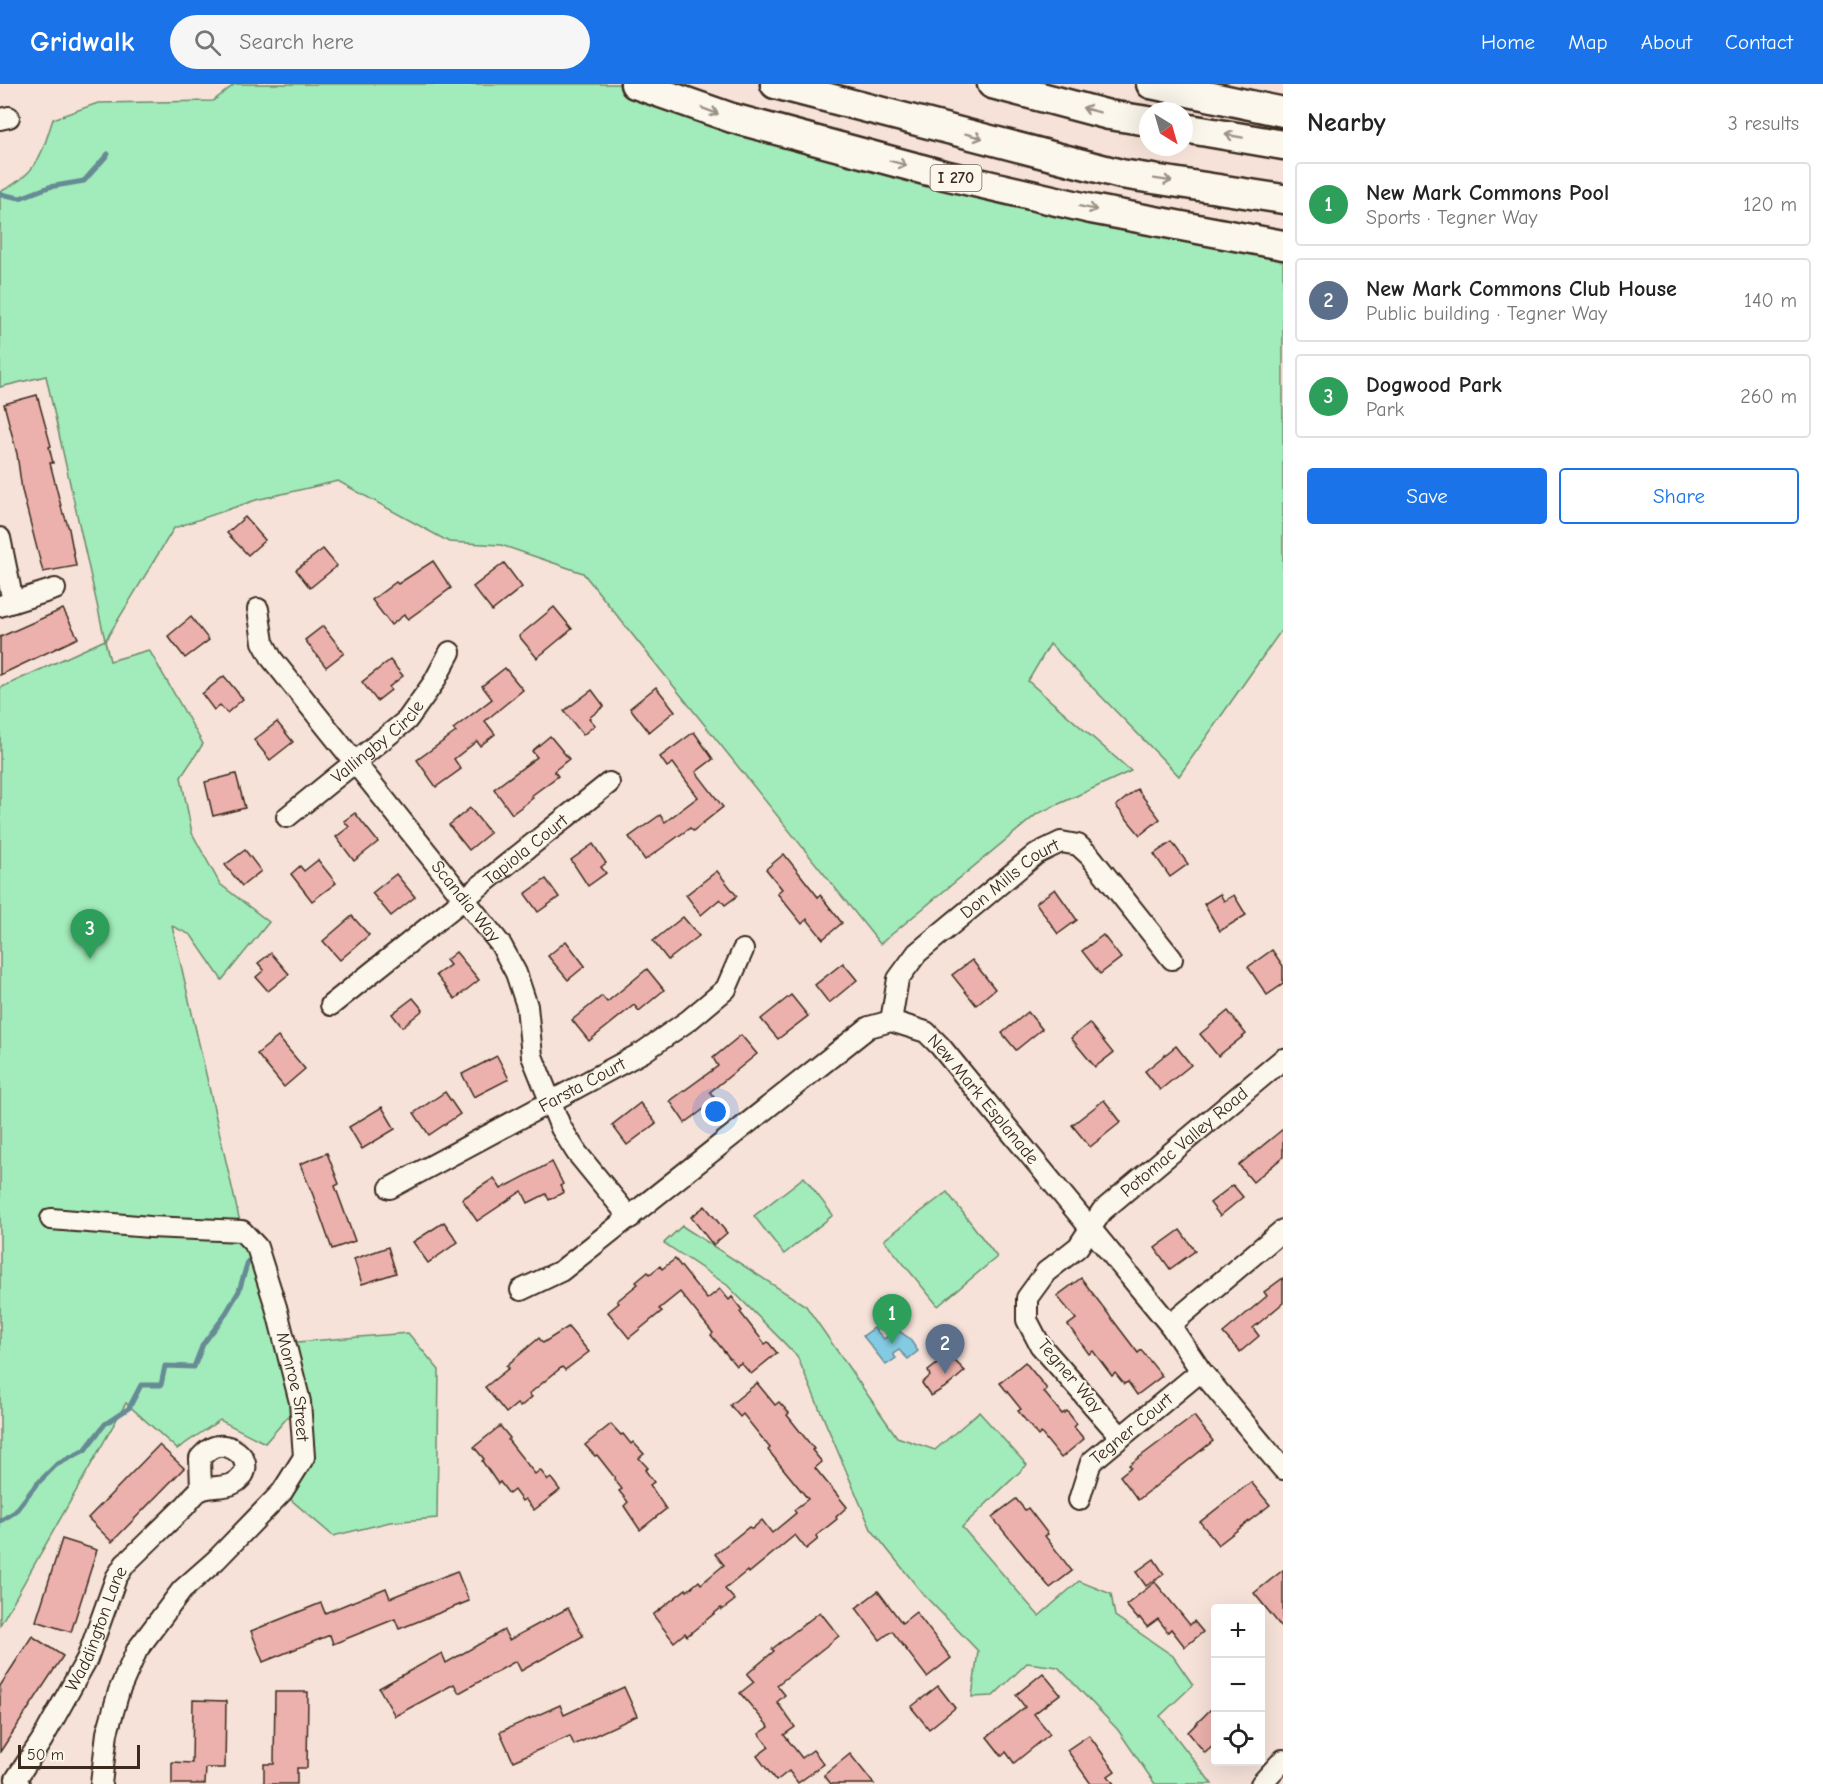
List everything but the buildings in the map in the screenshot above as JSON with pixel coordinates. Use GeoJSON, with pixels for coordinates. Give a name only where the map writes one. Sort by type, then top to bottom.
{"type":"FeatureCollection","features":[{"type":"Feature","properties":{"kind":"highway","name":"I 270"},"geometry":{"type":"LineString","coordinates":[[636,84],[732,118],[940,174],[1091,209],[1283,245]]}},
{"type":"Feature","properties":{"kind":"highway","name":"I 270"},"geometry":{"type":"LineString","coordinates":[[775,84],[1121,174],[1283,199]]}},
{"type":"Feature","properties":{"kind":"highway"},"geometry":{"type":"LineString","coordinates":[[992,84],[1109,115],[1139,120]]}},
{"type":"Feature","properties":{"kind":"highway"},"geometry":{"type":"LineString","coordinates":[[1151,84],[1283,112]]}},
{"type":"Feature","properties":{"kind":"highway"},"geometry":{"type":"LineString","coordinates":[[1193,130],[1283,145]]}},
{"type":"Feature","properties":{"kind":"street"},"geometry":{"type":"LineString","coordinates":[[0,538],[6,604],[55,589]]}},
{"type":"Feature","properties":{"kind":"street","name":"Scandia Way"},"geometry":{"type":"LineString","coordinates":[[258,609],[263,642],[272,659],[501,945],[516,973],[527,1006],[532,1056],[561,1128],[577,1153],[630,1218]]}},
{"type":"Feature","properties":{"kind":"street","name":"Vallingby Circle"},"geometry":{"type":"LineString","coordinates":[[288,817],[407,720],[434,682],[450,652]]}},
{"type":"Feature","properties":{"kind":"street","name":"Tapiola Court"},"geometry":{"type":"LineString","coordinates":[[331,1005],[609,783]]}},
{"type":"Feature","properties":{"kind":"street","name":"Don Mills Court"},"geometry":{"type":"LineString","coordinates":[[891,1021],[898,979],[917,953],[1036,854],[1061,842],[1078,845],[1090,856],[1172,959]]}},
{"type":"Feature","properties":{"kind":"street","name":"Farsta Court"},"geometry":{"type":"LineString","coordinates":[[390,1188],[643,1052],[689,1020],[726,989],[743,950]]}},
{"type":"Feature","properties":{"kind":"street"},"geometry":{"type":"LineString","coordinates":[[521,1290],[561,1270],[630,1218],[869,1027],[891,1021]]}},
{"type":"Feature","properties":{"kind":"street","name":"New Mark Esplanade"},"geometry":{"type":"LineString","coordinates":[[891,1021],[926,1032],[940,1046],[1170,1325],[1201,1371],[1283,1469]]}},
{"type":"Feature","properties":{"kind":"street","name":"Potomac Valley Road"},"geometry":{"type":"LineString","coordinates":[[1089,1227],[1102,1211],[1283,1059]]}},
{"type":"Feature","properties":{"kind":"street","name":"Monroe Street"},"geometry":{"type":"LineString","coordinates":[[51,1219],[242,1231],[257,1247],[276,1307],[300,1402],[304,1457],[282,1492],[216,1560],[182,1590],[136,1650],[119,1691],[106,1733],[100,1784]]}},
{"type":"Feature","properties":{"kind":"street","name":"Tegner Way"},"geometry":{"type":"LineString","coordinates":[[1089,1227],[1077,1247],[1046,1272],[1027,1298],[1027,1320],[1040,1345],[1121,1437]]}},
{"type":"Feature","properties":{"kind":"street"},"geometry":{"type":"LineString","coordinates":[[1170,1325],[1283,1230]]}},
{"type":"Feature","properties":{"kind":"street","name":"Tegner Court"},"geometry":{"type":"LineString","coordinates":[[1079,1500],[1091,1462],[1201,1371]]}},
{"type":"Feature","properties":{"kind":"street","name":"Waddington Lane"},"geometry":{"type":"LineString","coordinates":[[12,1782],[42,1740],[87,1659],[116,1578],[125,1564],[201,1490]]}},
{"type":"Feature","properties":{"kind":"street"},"geometry":{"type":"LineString","coordinates":[[1261,1784],[1283,1760]]}},
{"type":"Feature","properties":{"kind":"green space"},"geometry":{"type":"Polygon","coordinates":[[[235,84],[635,84],[1283,245],[1283,630],[1179,776],[1050,644],[1028,681],[1131,771],[1037,814],[880,944],[583,573],[501,545],[449,542],[338,481],[256,500],[174,528],[105,641],[110,661],[149,650],[203,744],[181,777],[192,833],[220,884],[269,922],[222,980],[191,935],[172,926],[242,1231],[285,1343],[408,1333],[439,1370],[437,1518],[390,1522],[333,1536],[282,1492],[304,1457],[300,1403],[265,1443],[220,1420],[177,1449],[126,1403],[0,1625],[0,688],[105,640],[46,376],[0,387],[0,192],[23,178],[36,162],[53,119],[98,103],[213,101],[235,84]]]}},
{"type":"Feature","properties":{"kind":"green space"},"geometry":{"type":"Polygon","coordinates":[[[804,1177],[833,1215],[784,1254],[754,1216],[804,1177]]]}},
{"type":"Feature","properties":{"kind":"green space"},"geometry":{"type":"Polygon","coordinates":[[[947,1192],[997,1257],[938,1306],[884,1240],[947,1192]]]}},
{"type":"Feature","properties":{"kind":"green space"},"geometry":{"type":"Polygon","coordinates":[[[682,1226],[806,1306],[897,1437],[935,1450],[979,1412],[1027,1465],[962,1527],[1039,1616],[1079,1581],[1111,1594],[1115,1616],[1173,1656],[1193,1685],[1160,1716],[1212,1784],[1155,1784],[1118,1730],[1058,1667],[1027,1663],[993,1696],[972,1697],[978,1651],[923,1594],[871,1529],[797,1356],[727,1285],[664,1243],[682,1226]]]}},
{"type":"Feature","properties":{"kind":"water"},"geometry":{"type":"Polygon","coordinates":[[[874,1328],[884,1339],[896,1329],[909,1338],[918,1351],[908,1359],[899,1350],[893,1354],[896,1358],[886,1365],[863,1336],[874,1328]]]}},
{"type":"Feature","properties":{"kind":"waterway"},"geometry":{"type":"LineString","coordinates":[[0,194],[20,198],[49,187],[84,181],[108,154]]}},
{"type":"Feature","properties":{"kind":"waterway"},"geometry":{"type":"LineString","coordinates":[[0,1521],[15,1512],[35,1486],[56,1465],[85,1450],[105,1424],[129,1408],[141,1385],[161,1385],[165,1366],[194,1367],[203,1344],[223,1318],[239,1291],[248,1261]]}},
{"type":"Feature","properties":{"kind":"place","name":"Dogwood Park"},"geometry":{"type":"Point","coordinates":[90,959]}},
{"type":"Feature","properties":{"kind":"place","name":"New Mark Commons Pool"},"geometry":{"type":"Point","coordinates":[892,1344]}},
{"type":"Feature","properties":{"kind":"place","name":"New Mark Commons Club House"},"geometry":{"type":"Point","coordinates":[945,1374]}}]}
